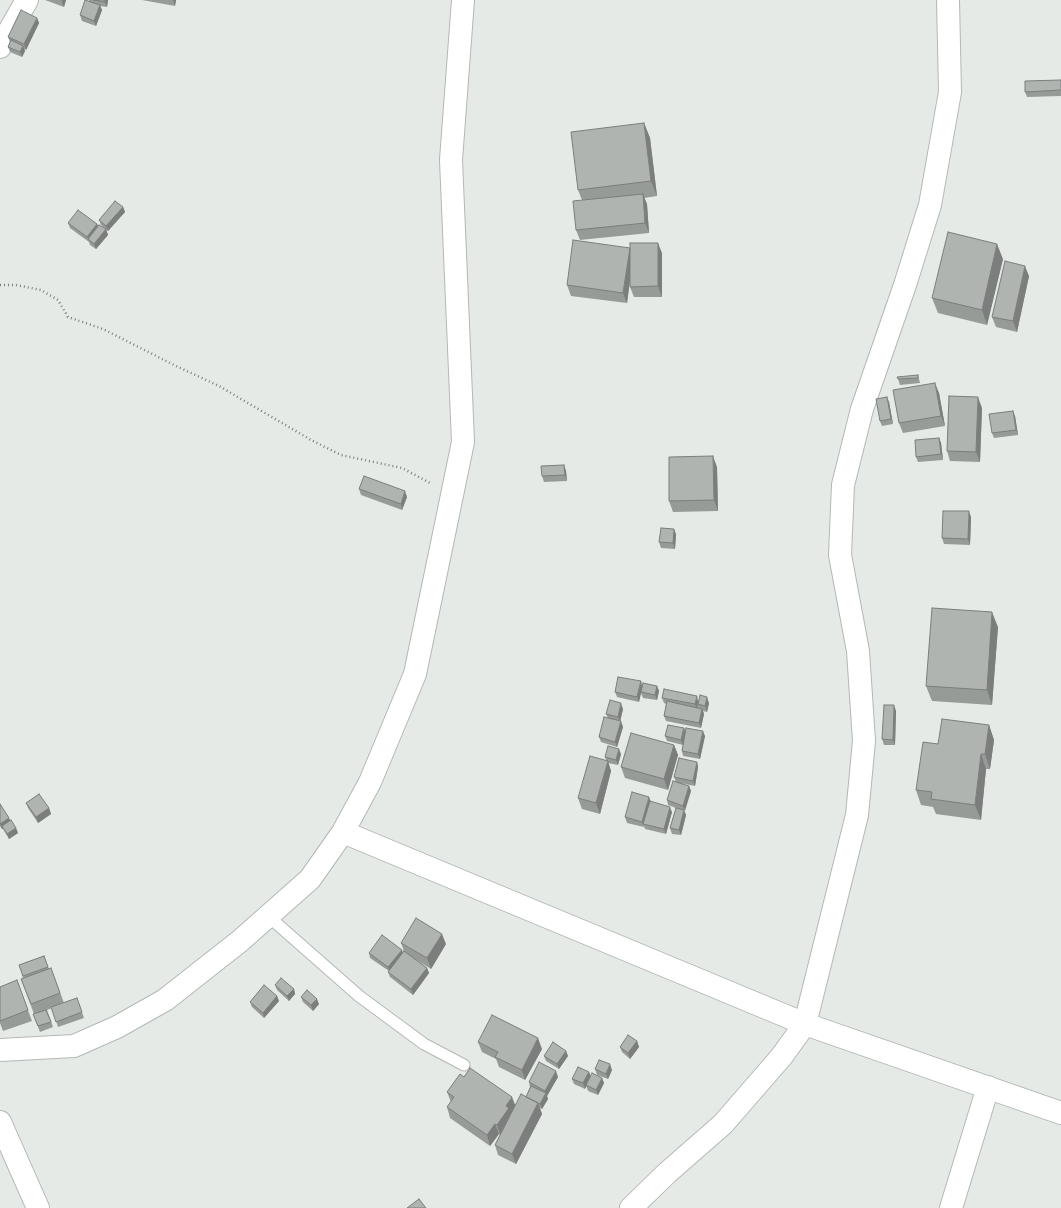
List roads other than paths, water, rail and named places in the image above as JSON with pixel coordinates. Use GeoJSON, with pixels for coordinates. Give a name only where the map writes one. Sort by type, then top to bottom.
{"type":"FeatureCollection","features":[{"type":"Feature","properties":{"kind":"street"},"geometry":{"type":"LineString","coordinates":[[0,47],[27,0]]}},
{"type":"Feature","properties":{"kind":"street"},"geometry":{"type":"LineString","coordinates":[[0,1050],[74,1046],[117,1027],[165,1000],[240,941],[310,879],[343,832],[370,782],[415,674],[463,442],[452,160],[463,0]]}},
{"type":"Feature","properties":{"kind":"street"},"geometry":{"type":"LineString","coordinates":[[631,1208],[667,1173],[723,1124],[782,1056],[805,1024],[856,815],[864,741],[858,651],[840,555],[843,485],[862,409],[905,285],[930,205],[950,92],[948,0]]}},
{"type":"Feature","properties":{"kind":"street"},"geometry":{"type":"LineString","coordinates":[[343,832],[805,1024],[1061,1113]]}},
{"type":"Feature","properties":{"kind":"street"},"geometry":{"type":"LineString","coordinates":[[951,1208],[988,1087]]}},
{"type":"Feature","properties":{"kind":"street"},"geometry":{"type":"LineString","coordinates":[[0,1122],[38,1208]]}},
{"type":"Feature","properties":{"kind":"lane"},"geometry":{"type":"LineString","coordinates":[[268,916],[359,996],[424,1044],[464,1065]]}}]}
